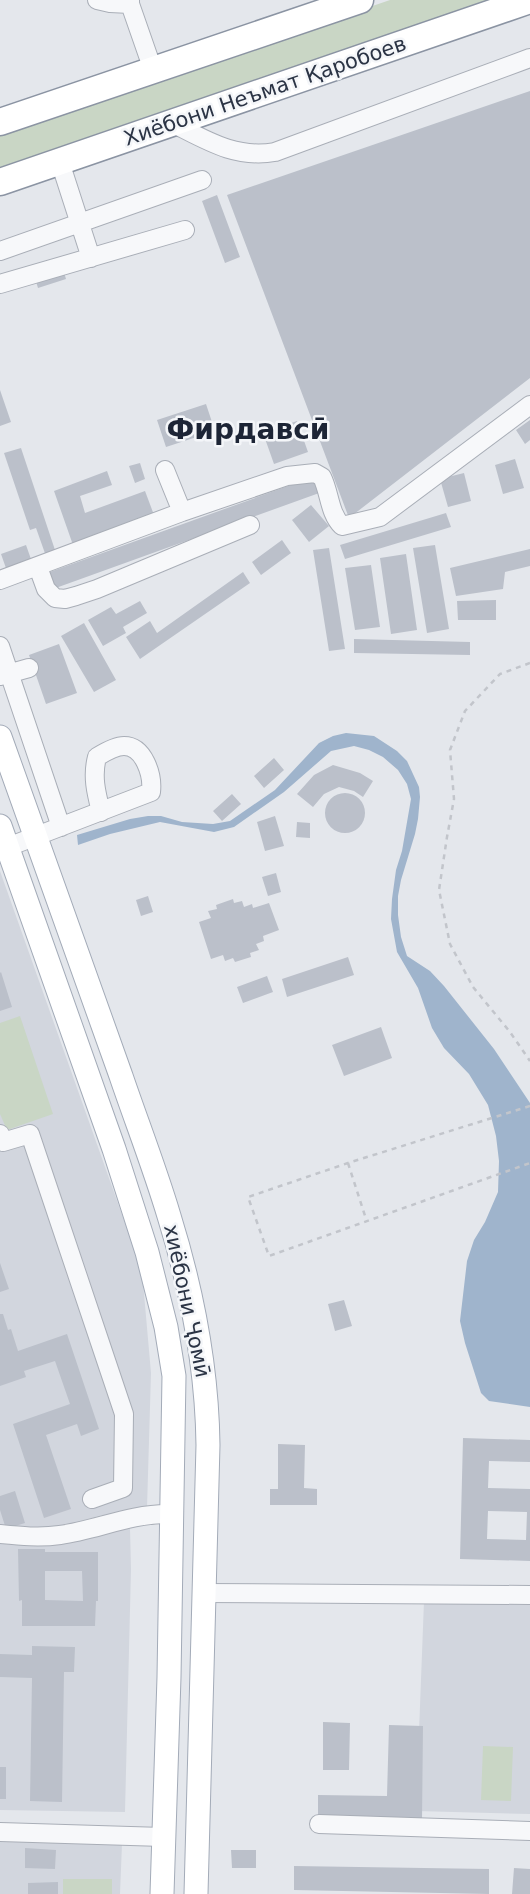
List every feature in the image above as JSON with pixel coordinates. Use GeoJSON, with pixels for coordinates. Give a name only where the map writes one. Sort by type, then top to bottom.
{"type":"FeatureCollection","features":[{"type":"Feature","properties":{"kind":"highway"},"geometry":{"type":"LineString","coordinates":[[0,122],[360,0]]}},
{"type":"Feature","properties":{"kind":"highway","name":"Хиёбони Неъмат Қаробоев"},"geometry":{"type":"LineString","coordinates":[[0,182],[530,0]]}},
{"type":"Feature","properties":{"kind":"main road","name":"хиёбони Ҷомӣ"},"geometry":{"type":"LineString","coordinates":[[0,737],[170,1217],[204,1368],[208,1445],[197,1894]]}},
{"type":"Feature","properties":{"kind":"main road","name":"хиёбони Ҷомӣ"},"geometry":{"type":"LineString","coordinates":[[0,826],[4,849],[114,1149],[147,1252],[166,1327],[174,1376],[162,1894]]}},
{"type":"Feature","properties":{"kind":"main road"},"geometry":{"type":"LineString","coordinates":[[169,1677],[202,1680]]}},
{"type":"Feature","properties":{"kind":"street"},"geometry":{"type":"LineString","coordinates":[[97,0],[110,3],[130,2],[153,71]]}},
{"type":"Feature","properties":{"kind":"street"},"geometry":{"type":"LineString","coordinates":[[172,123],[219,147],[261,155],[530,58]]}},
{"type":"Feature","properties":{"kind":"street"},"geometry":{"type":"LineString","coordinates":[[60,162],[91,258]]}},
{"type":"Feature","properties":{"kind":"street"},"geometry":{"type":"LineString","coordinates":[[0,251],[202,180]]}},
{"type":"Feature","properties":{"kind":"street"},"geometry":{"type":"LineString","coordinates":[[0,284],[185,230]]}},
{"type":"Feature","properties":{"kind":"street"},"geometry":{"type":"LineString","coordinates":[[0,580],[287,476],[315,473],[322,477],[335,518],[342,526],[380,517],[530,405]]}},
{"type":"Feature","properties":{"kind":"street"},"geometry":{"type":"LineString","coordinates":[[165,470],[182,512]]}},
{"type":"Feature","properties":{"kind":"street"},"geometry":{"type":"LineString","coordinates":[[38,567],[46,589],[55,598],[65,599],[97,589],[250,525]]}},
{"type":"Feature","properties":{"kind":"street"},"geometry":{"type":"LineString","coordinates":[[0,646],[4,675],[61,827]]}},
{"type":"Feature","properties":{"kind":"street"},"geometry":{"type":"LineString","coordinates":[[4,675],[29,668]]}},
{"type":"Feature","properties":{"kind":"street"},"geometry":{"type":"LineString","coordinates":[[4,849],[101,812]]}},
{"type":"Feature","properties":{"kind":"street"},"geometry":{"type":"LineString","coordinates":[[0,1133],[4,1142],[30,1134],[124,1414],[123,1488],[92,1499]]}},
{"type":"Feature","properties":{"kind":"street"},"geometry":{"type":"LineString","coordinates":[[0,1534],[33,1537],[61,1535],[148,1514],[167,1514]]}},
{"type":"Feature","properties":{"kind":"street"},"geometry":{"type":"LineString","coordinates":[[203,1593],[530,1595]]}},
{"type":"Feature","properties":{"kind":"street"},"geometry":{"type":"LineString","coordinates":[[319,1824],[530,1831]]}},
{"type":"Feature","properties":{"kind":"street"},"geometry":{"type":"LineString","coordinates":[[0,1832],[163,1837]]}},
{"type":"Feature","properties":{"kind":"path"},"geometry":{"type":"LineString","coordinates":[[530,663],[500,674],[465,711],[450,750],[454,799],[439,890],[450,944],[473,987],[530,1061]]}},
{"type":"Feature","properties":{"kind":"path"},"geometry":{"type":"LineString","coordinates":[[530,1106],[248,1197],[269,1256],[530,1163]]}},
{"type":"Feature","properties":{"kind":"path"},"geometry":{"type":"LineString","coordinates":[[348,1163],[367,1222]]}},
{"type":"Feature","properties":{"kind":"shaded area"},"geometry":{"type":"Polygon","coordinates":[[[0,871],[142,1271],[151,1373],[147,1508],[98,1516],[49,1531],[0,1527],[0,871]]]}},
{"type":"Feature","properties":{"kind":"shaded area"},"geometry":{"type":"Polygon","coordinates":[[[130,1528],[125,1812],[0,1810],[0,1540],[66,1542],[130,1528]]]}},
{"type":"Feature","properties":{"kind":"shaded area"},"geometry":{"type":"Polygon","coordinates":[[[424,1601],[530,1605],[530,1814],[416,1811],[424,1601]]]}},
{"type":"Feature","properties":{"kind":"shaded area"},"geometry":{"type":"Polygon","coordinates":[[[0,1840],[122,1844],[120,1894],[0,1894],[0,1840]]]}},
{"type":"Feature","properties":{"kind":"green space"},"geometry":{"type":"Polygon","coordinates":[[[390,0],[509,0],[0,173],[0,134],[390,0]]]}},
{"type":"Feature","properties":{"kind":"green space"},"geometry":{"type":"Polygon","coordinates":[[[20,1016],[53,1114],[7,1130],[0,1114],[0,1023],[20,1016]]]}},
{"type":"Feature","properties":{"kind":"green space"},"geometry":{"type":"Polygon","coordinates":[[[483,1746],[513,1747],[511,1801],[481,1800],[483,1746]]]}},
{"type":"Feature","properties":{"kind":"green space"},"geometry":{"type":"Polygon","coordinates":[[[63,1879],[112,1879],[112,1894],[63,1894],[63,1879]]]}},
{"type":"Feature","properties":{"kind":"water"},"geometry":{"type":"Polygon","coordinates":[[[346,733],[374,736],[397,751],[407,761],[419,787],[418,819],[398,896],[401,937],[407,956],[430,971],[444,986],[494,1049],[530,1103],[530,1407],[489,1401],[481,1393],[460,1321],[467,1261],[474,1240],[498,1192],[499,1161],[488,1105],[469,1074],[444,1048],[432,1028],[418,988],[397,952],[391,919],[392,899],[411,799],[407,784],[398,770],[383,757],[369,750],[354,746],[331,751],[284,792],[234,827],[214,832],[160,822],[78,845],[77,835],[148,816],[213,824],[230,821],[275,790],[319,743],[346,733]]]}},
{"type":"Feature","properties":{"kind":"building"},"geometry":{"type":"Polygon","coordinates":[[[530,91],[530,378],[349,518],[227,195],[530,91]]]}},
{"type":"Feature","properties":{"kind":"building"},"geometry":{"type":"Polygon","coordinates":[[[217,195],[240,257],[225,263],[202,201],[217,195]]]}},
{"type":"Feature","properties":{"kind":"building"},"geometry":{"type":"Polygon","coordinates":[[[63,269],[66,279],[38,288],[35,278],[63,269]]]}},
{"type":"Feature","properties":{"kind":"building"},"geometry":{"type":"Polygon","coordinates":[[[0,390],[11,422],[0,426],[0,390]]]}},
{"type":"Feature","properties":{"kind":"building"},"geometry":{"type":"Polygon","coordinates":[[[206,404],[215,431],[166,447],[157,420],[206,404]]]}},
{"type":"Feature","properties":{"kind":"building"},"geometry":{"type":"Polygon","coordinates":[[[530,420],[530,440],[525,444],[516,430],[530,420]]]}},
{"type":"Feature","properties":{"kind":"building"},"geometry":{"type":"Polygon","coordinates":[[[297,421],[308,452],[274,464],[263,433],[297,421]]]}},
{"type":"Feature","properties":{"kind":"building"},"geometry":{"type":"Polygon","coordinates":[[[21,448],[57,556],[47,559],[36,528],[30,530],[4,453],[21,448]]]}},
{"type":"Feature","properties":{"kind":"building"},"geometry":{"type":"Polygon","coordinates":[[[515,459],[524,488],[503,494],[495,465],[515,459]]]}},
{"type":"Feature","properties":{"kind":"building"},"geometry":{"type":"Polygon","coordinates":[[[140,463],[145,479],[135,483],[129,466],[140,463]]]}},
{"type":"Feature","properties":{"kind":"building"},"geometry":{"type":"Polygon","coordinates":[[[107,471],[112,485],[80,496],[85,513],[145,491],[154,515],[73,545],[54,491],[107,471]]]}},
{"type":"Feature","properties":{"kind":"building"},"geometry":{"type":"Polygon","coordinates":[[[464,473],[471,501],[448,507],[440,479],[464,473]]]}},
{"type":"Feature","properties":{"kind":"building"},"geometry":{"type":"Polygon","coordinates":[[[316,476],[322,492],[53,589],[47,573],[316,476]]]}},
{"type":"Feature","properties":{"kind":"building"},"geometry":{"type":"Polygon","coordinates":[[[311,505],[329,526],[309,542],[292,520],[311,505]]]}},
{"type":"Feature","properties":{"kind":"building"},"geometry":{"type":"Polygon","coordinates":[[[446,513],[451,527],[345,559],[340,545],[446,513]]]}},
{"type":"Feature","properties":{"kind":"building"},"geometry":{"type":"Polygon","coordinates":[[[282,540],[291,553],[261,575],[252,562],[282,540]]]}},
{"type":"Feature","properties":{"kind":"building"},"geometry":{"type":"Polygon","coordinates":[[[26,545],[32,562],[7,571],[1,554],[26,545]]]}},
{"type":"Feature","properties":{"kind":"building"},"geometry":{"type":"Polygon","coordinates":[[[435,545],[449,629],[427,633],[413,548],[435,545]]]}},
{"type":"Feature","properties":{"kind":"building"},"geometry":{"type":"Polygon","coordinates":[[[329,548],[345,649],[329,651],[313,550],[329,548]]]}},
{"type":"Feature","properties":{"kind":"building"},"geometry":{"type":"Polygon","coordinates":[[[530,549],[530,566],[505,572],[503,589],[456,596],[450,568],[530,549]]]}},
{"type":"Feature","properties":{"kind":"building"},"geometry":{"type":"Polygon","coordinates":[[[406,554],[417,630],[391,634],[380,558],[406,554]]]}},
{"type":"Feature","properties":{"kind":"building"},"geometry":{"type":"Polygon","coordinates":[[[371,565],[380,627],[355,630],[345,568],[371,565]]]}},
{"type":"Feature","properties":{"kind":"building"},"geometry":{"type":"Polygon","coordinates":[[[243,572],[250,583],[140,659],[126,637],[150,621],[157,633],[243,572]]]}},
{"type":"Feature","properties":{"kind":"building"},"geometry":{"type":"Polygon","coordinates":[[[496,600],[496,620],[458,620],[457,601],[496,600]]]}},
{"type":"Feature","properties":{"kind":"building"},"geometry":{"type":"Polygon","coordinates":[[[140,601],[147,613],[123,627],[126,633],[103,646],[88,620],[111,607],[116,614],[140,601]]]}},
{"type":"Feature","properties":{"kind":"building"},"geometry":{"type":"Polygon","coordinates":[[[84,623],[116,680],[94,692],[61,636],[84,623]]]}},
{"type":"Feature","properties":{"kind":"building"},"geometry":{"type":"Polygon","coordinates":[[[354,639],[470,642],[470,655],[354,653],[354,639]]]}},
{"type":"Feature","properties":{"kind":"building"},"geometry":{"type":"Polygon","coordinates":[[[59,644],[77,693],[46,704],[29,655],[59,644]]]}},
{"type":"Feature","properties":{"kind":"building"},"geometry":{"type":"Polygon","coordinates":[[[274,758],[284,770],[264,788],[254,776],[274,758]]]}},
{"type":"Feature","properties":{"kind":"building"},"geometry":{"type":"Polygon","coordinates":[[[333,765],[360,773],[373,781],[363,797],[339,787],[324,794],[313,807],[297,794],[314,775],[333,765]]]}},
{"type":"Feature","properties":{"kind":"building"},"geometry":{"type":"Polygon","coordinates":[[[345,793],[359,799],[365,813],[359,827],[345,833],[331,827],[325,813],[331,799],[345,793]]]}},
{"type":"Feature","properties":{"kind":"building"},"geometry":{"type":"Polygon","coordinates":[[[232,794],[241,804],[222,821],[213,811],[232,794]]]}},
{"type":"Feature","properties":{"kind":"building"},"geometry":{"type":"Polygon","coordinates":[[[275,816],[284,846],[265,851],[257,822],[275,816]]]}},
{"type":"Feature","properties":{"kind":"building"},"geometry":{"type":"Polygon","coordinates":[[[297,822],[310,823],[310,838],[296,837],[297,822]]]}},
{"type":"Feature","properties":{"kind":"building"},"geometry":{"type":"Polygon","coordinates":[[[276,873],[281,892],[268,896],[262,877],[276,873]]]}},
{"type":"Feature","properties":{"kind":"building"},"geometry":{"type":"Polygon","coordinates":[[[148,896],[153,912],[141,916],[136,900],[148,896]]]}},
{"type":"Feature","properties":{"kind":"building"},"geometry":{"type":"Polygon","coordinates":[[[233,899],[234,903],[242,901],[244,907],[252,904],[253,908],[269,903],[279,930],[263,936],[264,941],[256,944],[259,950],[250,953],[251,957],[235,962],[233,958],[225,961],[223,955],[211,959],[199,922],[211,918],[208,911],[217,909],[216,905],[233,899]]]}},
{"type":"Feature","properties":{"kind":"building"},"geometry":{"type":"Polygon","coordinates":[[[348,957],[354,975],[287,997],[282,979],[348,957]]]}},
{"type":"Feature","properties":{"kind":"building"},"geometry":{"type":"Polygon","coordinates":[[[0,973],[12,1007],[0,1011],[0,973]]]}},
{"type":"Feature","properties":{"kind":"building"},"geometry":{"type":"Polygon","coordinates":[[[267,976],[273,992],[243,1003],[237,987],[267,976]]]}},
{"type":"Feature","properties":{"kind":"building"},"geometry":{"type":"Polygon","coordinates":[[[381,1027],[392,1058],[344,1076],[332,1045],[381,1027]]]}},
{"type":"Feature","properties":{"kind":"building"},"geometry":{"type":"Polygon","coordinates":[[[0,1263],[9,1289],[0,1292],[0,1263]]]}},
{"type":"Feature","properties":{"kind":"building"},"geometry":{"type":"Polygon","coordinates":[[[344,1300],[352,1326],[335,1331],[328,1304],[344,1300]]]}},
{"type":"Feature","properties":{"kind":"building"},"geometry":{"type":"Polygon","coordinates":[[[0,1314],[3,1314],[8,1330],[11,1329],[18,1351],[67,1334],[99,1429],[81,1436],[77,1424],[46,1435],[71,1509],[44,1518],[13,1424],[70,1404],[55,1361],[24,1371],[26,1377],[0,1386],[0,1314]]]}},
{"type":"Feature","properties":{"kind":"building"},"geometry":{"type":"Polygon","coordinates":[[[463,1438],[530,1440],[530,1462],[489,1461],[488,1488],[530,1489],[530,1561],[460,1559],[463,1438]],[[488,1511],[487,1539],[526,1540],[527,1512],[488,1511]]]}},
{"type":"Feature","properties":{"kind":"building"},"geometry":{"type":"Polygon","coordinates":[[[278,1444],[305,1445],[304,1488],[317,1489],[317,1505],[270,1505],[270,1489],[278,1489],[278,1444]]]}},
{"type":"Feature","properties":{"kind":"building"},"geometry":{"type":"Polygon","coordinates":[[[15,1491],[25,1523],[6,1529],[0,1510],[0,1496],[15,1491]]]}},
{"type":"Feature","properties":{"kind":"building"},"geometry":{"type":"Polygon","coordinates":[[[18,1549],[98,1552],[95,1626],[22,1626],[22,1600],[19,1601],[18,1549]],[[45,1571],[45,1600],[83,1601],[82,1571],[45,1571]]]}},
{"type":"Feature","properties":{"kind":"building"},"geometry":{"type":"Polygon","coordinates":[[[32,1646],[75,1647],[74,1672],[64,1672],[62,1802],[30,1801],[32,1678],[0,1677],[0,1654],[32,1655],[32,1646]]]}},
{"type":"Feature","properties":{"kind":"building"},"geometry":{"type":"Polygon","coordinates":[[[323,1722],[350,1723],[349,1770],[323,1770],[323,1722]]]}},
{"type":"Feature","properties":{"kind":"building"},"geometry":{"type":"Polygon","coordinates":[[[389,1725],[423,1726],[422,1821],[318,1819],[318,1795],[387,1796],[389,1725]]]}},
{"type":"Feature","properties":{"kind":"building"},"geometry":{"type":"Polygon","coordinates":[[[0,1767],[6,1767],[6,1799],[0,1799],[0,1767]]]}},
{"type":"Feature","properties":{"kind":"building"},"geometry":{"type":"Polygon","coordinates":[[[25,1848],[56,1850],[55,1869],[25,1868],[25,1848]]]}},
{"type":"Feature","properties":{"kind":"building"},"geometry":{"type":"Polygon","coordinates":[[[231,1850],[256,1850],[256,1868],[232,1868],[231,1850]]]}},
{"type":"Feature","properties":{"kind":"building"},"geometry":{"type":"Polygon","coordinates":[[[294,1866],[489,1869],[489,1894],[294,1890],[294,1866]]]}},
{"type":"Feature","properties":{"kind":"building"},"geometry":{"type":"Polygon","coordinates":[[[514,1868],[530,1869],[530,1894],[512,1894],[514,1868]]]}},
{"type":"Feature","properties":{"kind":"building"},"geometry":{"type":"Polygon","coordinates":[[[58,1882],[58,1894],[28,1894],[28,1883],[58,1882]]]}},
{"type":"Feature","properties":{"kind":"district","name":"Фирдавсӣ"},"geometry":{"type":"Point","coordinates":[248,429]}}]}
